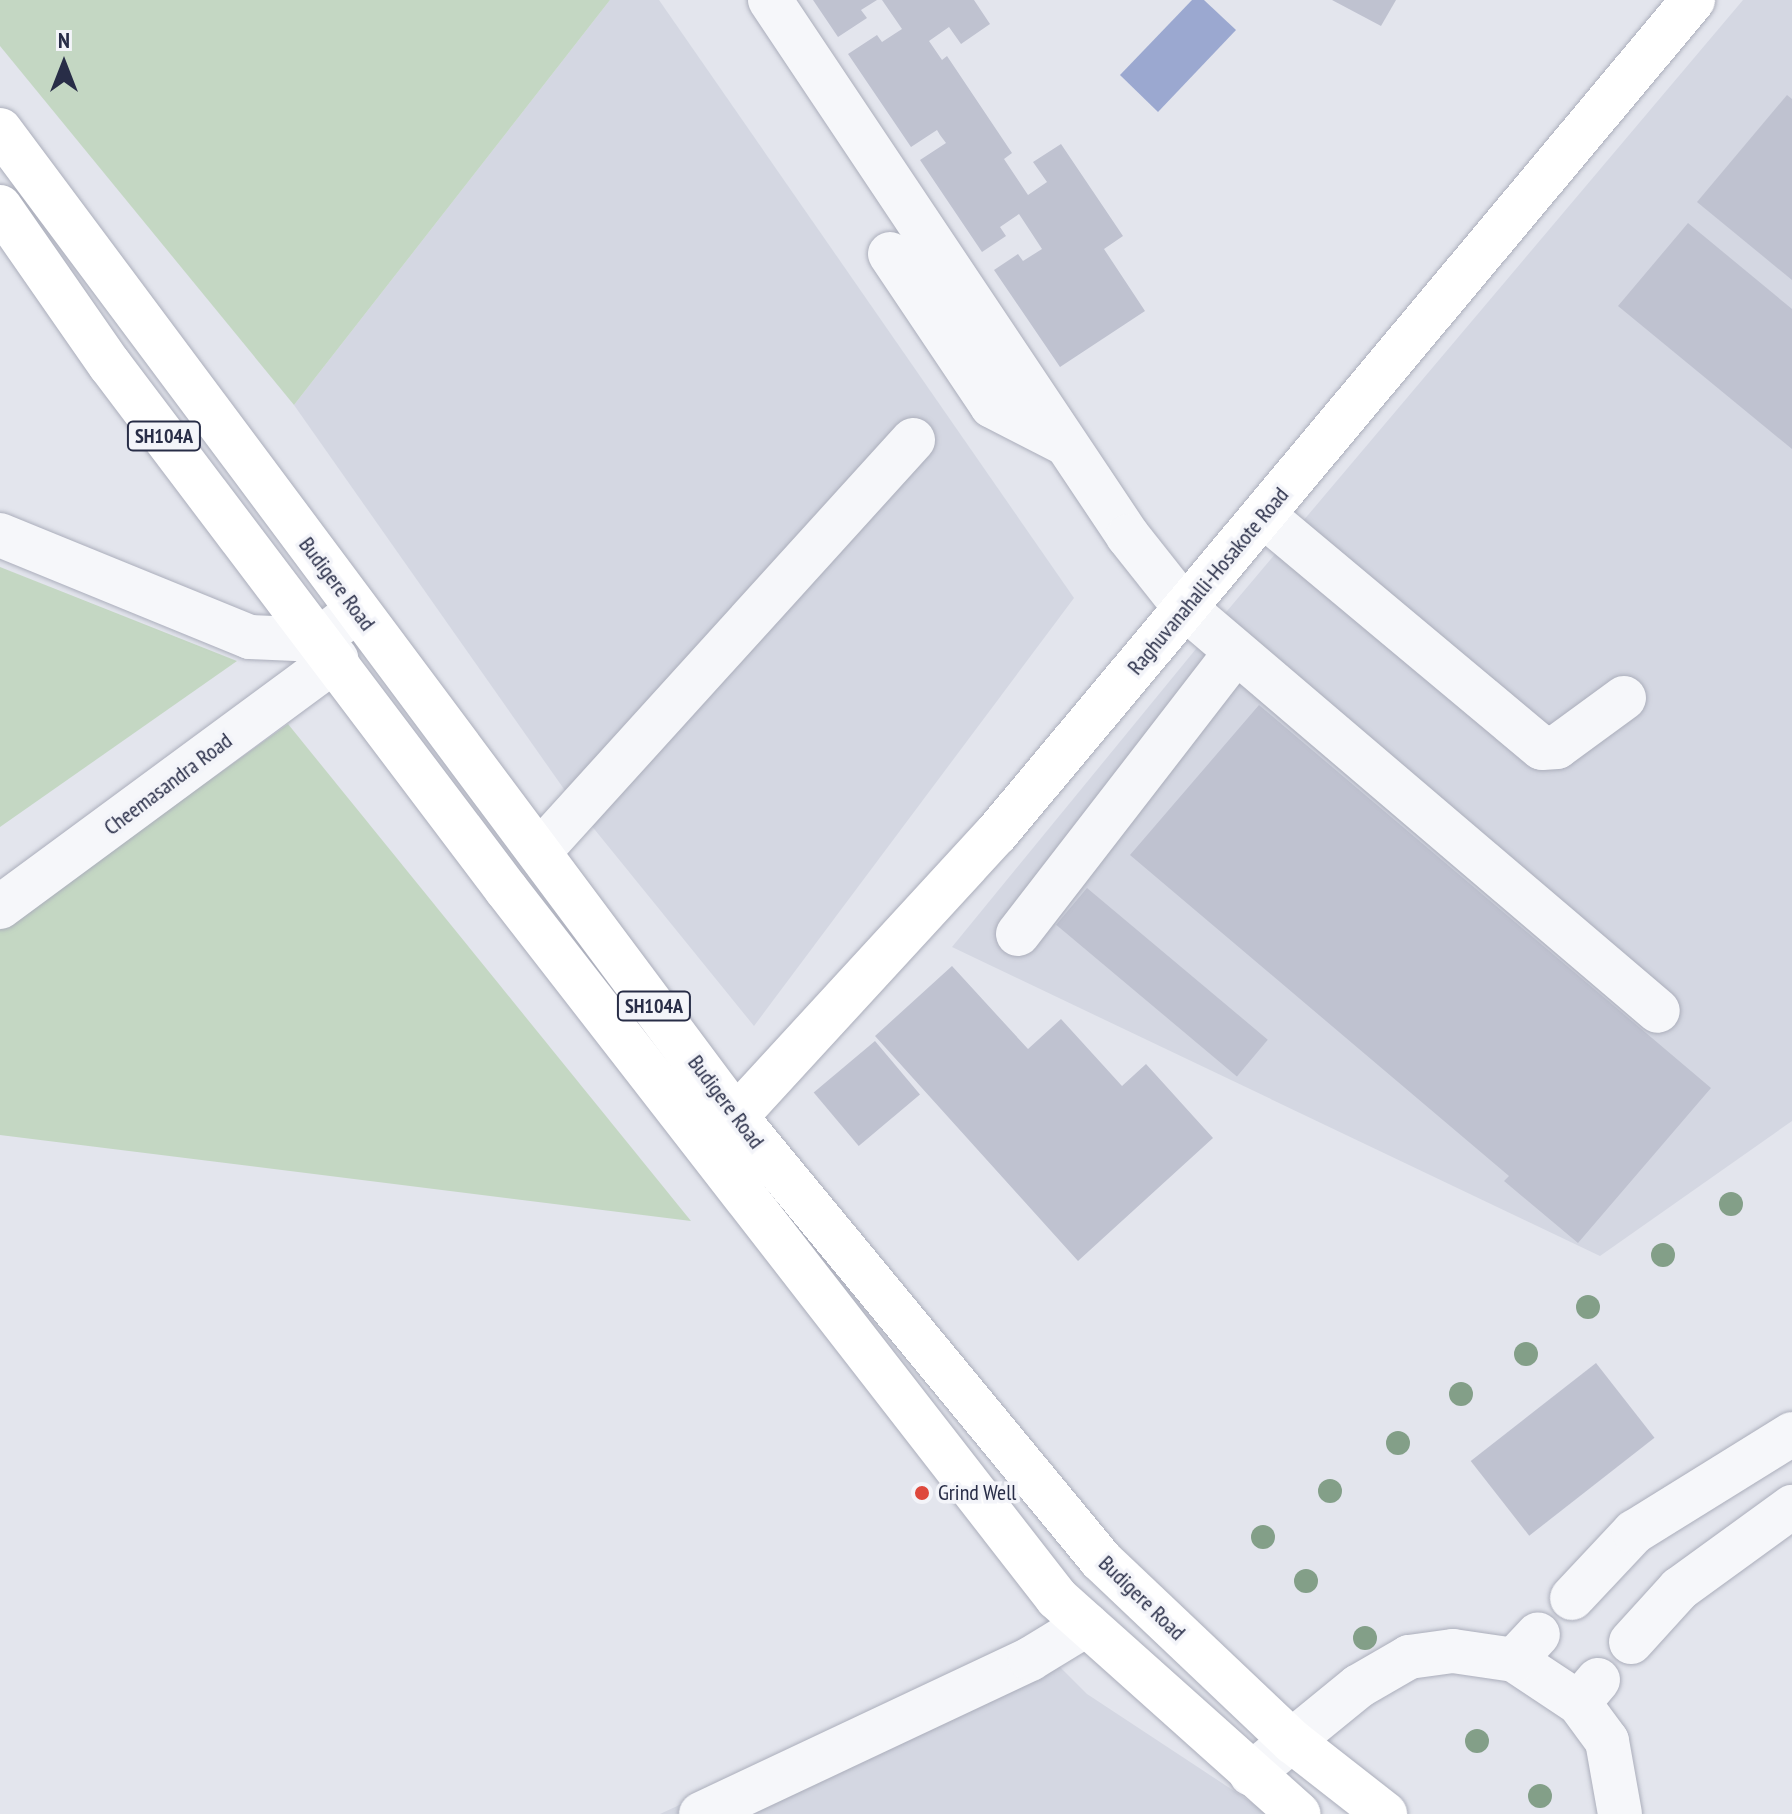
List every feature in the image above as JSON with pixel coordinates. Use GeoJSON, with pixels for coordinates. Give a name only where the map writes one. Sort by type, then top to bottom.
{"type":"FeatureCollection","features":[{"type":"Feature","properties":{"kind":"main road","name":"Raghuvanahalli-Hosakote Road"},"geometry":{"type":"LineString","coordinates":[[722,1132],[996,834],[1684,3]]}},
{"type":"Feature","properties":{"kind":"main road","name":"Budigere Road"},"geometry":{"type":"LineString","coordinates":[[0,130],[540,851],[722,1132],[1057,1598],[1299,1814]]}},
{"type":"Feature","properties":{"kind":"main road","name":"Budigere Road"},"geometry":{"type":"LineString","coordinates":[[0,207],[110,365],[328,650],[722,1132],[1101,1560],[1293,1742],[1385,1814]]}},
{"type":"Feature","properties":{"kind":"street"},"geometry":{"type":"LineString","coordinates":[[770,0],[1128,536],[1185,608],[1658,1011]]}},
{"type":"Feature","properties":{"kind":"street"},"geometry":{"type":"LineString","coordinates":[[890,254],[992,406],[1066,444]]}},
{"type":"Feature","properties":{"kind":"street"},"geometry":{"type":"LineString","coordinates":[[540,851],[913,440]]}},
{"type":"Feature","properties":{"kind":"street"},"geometry":{"type":"LineString","coordinates":[[1263,515],[1542,748],[1557,747],[1624,698]]}},
{"type":"Feature","properties":{"kind":"street"},"geometry":{"type":"LineString","coordinates":[[0,535],[250,637],[328,650]]}},
{"type":"Feature","properties":{"kind":"street","name":"Cheemasandra Road"},"geometry":{"type":"LineString","coordinates":[[0,907],[328,650],[357,610]]}},
{"type":"Feature","properties":{"kind":"street"},"geometry":{"type":"LineString","coordinates":[[1018,934],[1236,652]]}},
{"type":"Feature","properties":{"kind":"street"},"geometry":{"type":"LineString","coordinates":[[1572,1598],[1634,1532],[1792,1434]]}},
{"type":"Feature","properties":{"kind":"street"},"geometry":{"type":"LineString","coordinates":[[1631,1642],[1679,1589],[1792,1507]]}},
{"type":"Feature","properties":{"kind":"street"},"geometry":{"type":"LineString","coordinates":[[701,1814],[1030,1659],[1086,1625]]}},
{"type":"Feature","properties":{"kind":"street"},"geometry":{"type":"LineString","coordinates":[[1251,1774],[1359,1686],[1409,1657],[1526,1647],[1588,1692],[1607,1741],[1620,1814]]}},
{"type":"Feature","properties":{"kind":"shaded area"},"geometry":{"type":"Polygon","coordinates":[[[610,0],[659,0],[1074,598],[754,1026],[578,809],[294,405],[610,0]]]}},
{"type":"Feature","properties":{"kind":"shaded area"},"geometry":{"type":"Polygon","coordinates":[[[1743,0],[1792,0],[1792,1121],[1600,1256],[952,947],[1227,611],[1743,0]]]}},
{"type":"Feature","properties":{"kind":"shaded area"},"geometry":{"type":"Polygon","coordinates":[[[1034,1641],[1087,1694],[1269,1814],[660,1814],[1034,1641]]]}},
{"type":"Feature","properties":{"kind":"green space"},"geometry":{"type":"Polygon","coordinates":[[[0,0],[610,0],[294,405],[0,46],[0,0]]]}},
{"type":"Feature","properties":{"kind":"green space"},"geometry":{"type":"Polygon","coordinates":[[[0,567],[237,661],[0,827],[0,567]]]}},
{"type":"Feature","properties":{"kind":"green space"},"geometry":{"type":"Polygon","coordinates":[[[288,724],[691,1221],[0,1135],[0,930],[288,724]]]}},
{"type":"Feature","properties":{"kind":"water"},"geometry":{"type":"Polygon","coordinates":[[[1192,0],[1204,0],[1236,30],[1158,112],[1120,75],[1192,0]]]}},
{"type":"Feature","properties":{"kind":"building"},"geometry":{"type":"Polygon","coordinates":[[[813,0],[877,0],[861,10],[867,18],[838,37],[813,0]]]}},
{"type":"Feature","properties":{"kind":"building"},"geometry":{"type":"Polygon","coordinates":[[[882,0],[974,0],[990,24],[961,44],[949,27],[929,41],[942,60],[947,56],[1012,153],[1004,159],[1028,195],[1047,182],[1033,162],[1061,144],[1123,236],[1104,249],[1145,311],[1060,367],[994,270],[1018,254],[1023,261],[1042,249],[1019,214],[1000,227],[1006,236],[982,252],[920,160],[946,143],[937,130],[911,147],[848,54],[877,35],[882,42],[902,29],[882,0]]]}},
{"type":"Feature","properties":{"kind":"building"},"geometry":{"type":"Polygon","coordinates":[[[1332,0],[1396,0],[1381,26],[1332,0]]]}},
{"type":"Feature","properties":{"kind":"building"},"geometry":{"type":"Polygon","coordinates":[[[1787,95],[1792,99],[1792,280],[1697,202],[1787,95]]]}},
{"type":"Feature","properties":{"kind":"building"},"geometry":{"type":"Polygon","coordinates":[[[1688,223],[1792,309],[1792,449],[1618,306],[1688,223]]]}},
{"type":"Feature","properties":{"kind":"building"},"geometry":{"type":"Polygon","coordinates":[[[1259,705],[1711,1088],[1578,1243],[1504,1181],[1509,1176],[1130,855],[1259,705]]]}},
{"type":"Feature","properties":{"kind":"building"},"geometry":{"type":"Polygon","coordinates":[[[1087,888],[1268,1040],[1237,1076],[1056,925],[1087,888]]]}},
{"type":"Feature","properties":{"kind":"building"},"geometry":{"type":"Polygon","coordinates":[[[952,966],[1028,1049],[1061,1019],[1122,1086],[1146,1064],[1213,1138],[1078,1261],[875,1036],[952,966]]]}},
{"type":"Feature","properties":{"kind":"building"},"geometry":{"type":"Polygon","coordinates":[[[875,1041],[920,1095],[859,1146],[814,1092],[875,1041]]]}},
{"type":"Feature","properties":{"kind":"building"},"geometry":{"type":"Polygon","coordinates":[[[1596,1363],[1654,1438],[1529,1536],[1471,1461],[1596,1363]]]}},
{"type":"Feature","properties":{"kind":"place","name":"Grind Well"},"geometry":{"type":"Point","coordinates":[922,1493]}}]}
